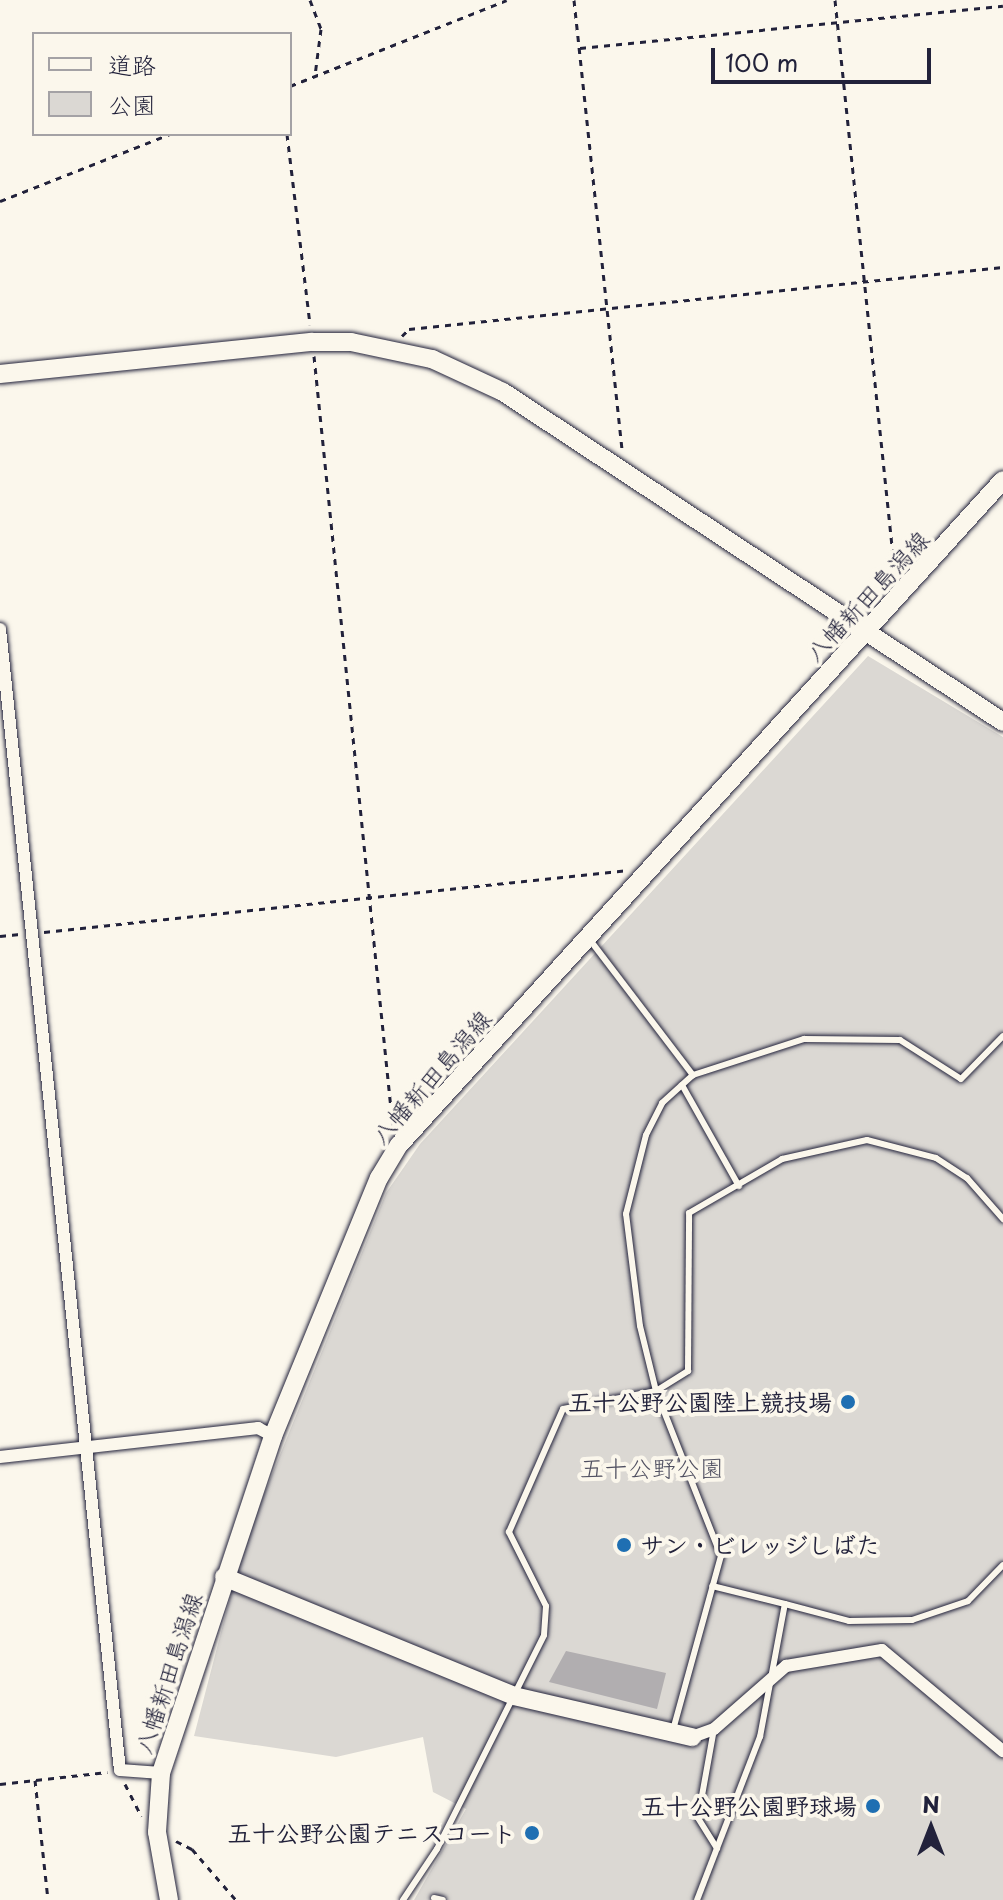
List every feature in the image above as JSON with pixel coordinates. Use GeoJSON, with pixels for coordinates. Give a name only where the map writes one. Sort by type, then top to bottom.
{"type":"FeatureCollection","features":[{"type":"Feature","properties":{"kind":"main road"},"geometry":{"type":"LineString","coordinates":[[0,374],[312,342],[390,347],[467,372],[625,471],[864,635],[1003,722]]}},
{"type":"Feature","properties":{"kind":"main road","name":"八幡新田島潟線"},"geometry":{"type":"LineString","coordinates":[[169,1900],[157,1832],[161,1773],[273,1436],[362,1212],[399,1145],[1003,480]]}},
{"type":"Feature","properties":{"kind":"main road"},"geometry":{"type":"LineString","coordinates":[[224,1577],[514,1696],[692,1737]]}},
{"type":"Feature","properties":{"kind":"street"},"geometry":{"type":"LineString","coordinates":[[0,629],[120,1770],[161,1773]]}},
{"type":"Feature","properties":{"kind":"street"},"geometry":{"type":"LineString","coordinates":[[0,1457],[258,1428],[273,1436]]}},
{"type":"Feature","properties":{"kind":"street"},"geometry":{"type":"LineString","coordinates":[[692,1737],[714,1729],[765,1678],[786,1666],[882,1650],[1003,1751]]}},
{"type":"Feature","properties":{"kind":"lane"},"geometry":{"type":"LineString","coordinates":[[587,937],[693,1075]]}},
{"type":"Feature","properties":{"kind":"lane"},"geometry":{"type":"LineString","coordinates":[[672,1732],[721,1556],[656,1391],[626,1214],[646,1135],[662,1103],[693,1075],[804,1039],[852,1034],[900,1040],[961,1079],[1003,1036]]}},
{"type":"Feature","properties":{"kind":"lane"},"geometry":{"type":"LineString","coordinates":[[682,1085],[739,1186]]}},
{"type":"Feature","properties":{"kind":"lane"},"geometry":{"type":"LineString","coordinates":[[403,1900],[544,1635],[546,1606],[509,1532],[563,1409],[656,1391],[688,1371],[689,1213],[809,1150],[867,1140],[936,1158],[967,1178],[1003,1219]]}},
{"type":"Feature","properties":{"kind":"lane"},"geometry":{"type":"LineString","coordinates":[[712,1586],[849,1621],[912,1620],[968,1601],[1003,1565]]}},
{"type":"Feature","properties":{"kind":"lane"},"geometry":{"type":"LineString","coordinates":[[697,1900],[760,1737],[765,1678],[785,1604]]}},
{"type":"Feature","properties":{"kind":"lane"},"geometry":{"type":"LineString","coordinates":[[714,1729],[698,1818],[717,1848]]}},
{"type":"Feature","properties":{"kind":"lane"},"geometry":{"type":"LineString","coordinates":[[434,1898],[443,1900]]}},
{"type":"Feature","properties":{"kind":"path"},"geometry":{"type":"LineString","coordinates":[[310,0],[321,29],[315,75]]}},
{"type":"Feature","properties":{"kind":"path"},"geometry":{"type":"LineString","coordinates":[[292,85],[507,0]]}},
{"type":"Feature","properties":{"kind":"path"},"geometry":{"type":"LineString","coordinates":[[574,0],[625,471]]}},
{"type":"Feature","properties":{"kind":"path"},"geometry":{"type":"LineString","coordinates":[[835,0],[864,281],[902,594]]}},
{"type":"Feature","properties":{"kind":"path"},"geometry":{"type":"LineString","coordinates":[[580,48],[1003,6]]}},
{"type":"Feature","properties":{"kind":"path"},"geometry":{"type":"LineString","coordinates":[[0,201],[165,136]]}},
{"type":"Feature","properties":{"kind":"path"},"geometry":{"type":"LineString","coordinates":[[287,136],[312,342],[369,897],[399,1145]]}},
{"type":"Feature","properties":{"kind":"path"},"geometry":{"type":"LineString","coordinates":[[390,347],[409,329],[1003,267]]}},
{"type":"Feature","properties":{"kind":"path"},"geometry":{"type":"LineString","coordinates":[[0,936],[626,870],[644,874]]}},
{"type":"Feature","properties":{"kind":"path"},"geometry":{"type":"LineString","coordinates":[[0,1784],[120,1770],[130,1804],[157,1832],[192,1849],[236,1900]]}},
{"type":"Feature","properties":{"kind":"path"},"geometry":{"type":"LineString","coordinates":[[35,1780],[48,1900]]}},
{"type":"Feature","properties":{"kind":"green space","name":"五十公野公園"},"geometry":{"type":"Polygon","coordinates":[[[868,656],[1003,737],[1003,1900],[414,1900],[466,1809],[433,1792],[423,1737],[336,1757],[194,1736],[244,1544],[386,1193],[420,1144],[868,656]]]}},
{"type":"Feature","properties":{"kind":"shaded area"},"geometry":{"type":"Polygon","coordinates":[[[566,1651],[666,1673],[657,1709],[549,1682],[566,1651]]]}},
{"type":"Feature","properties":{"kind":"place","name":"五十公野公園陸上競技場"},"geometry":{"type":"Point","coordinates":[848,1402]}},
{"type":"Feature","properties":{"kind":"place","name":"サン・ビレッジしばた"},"geometry":{"type":"Point","coordinates":[624,1545]}},
{"type":"Feature","properties":{"kind":"place","name":"五十公野公園野球場"},"geometry":{"type":"Point","coordinates":[873,1806]}},
{"type":"Feature","properties":{"kind":"place","name":"五十公野公園テニスコート"},"geometry":{"type":"Point","coordinates":[532,1833]}}]}
